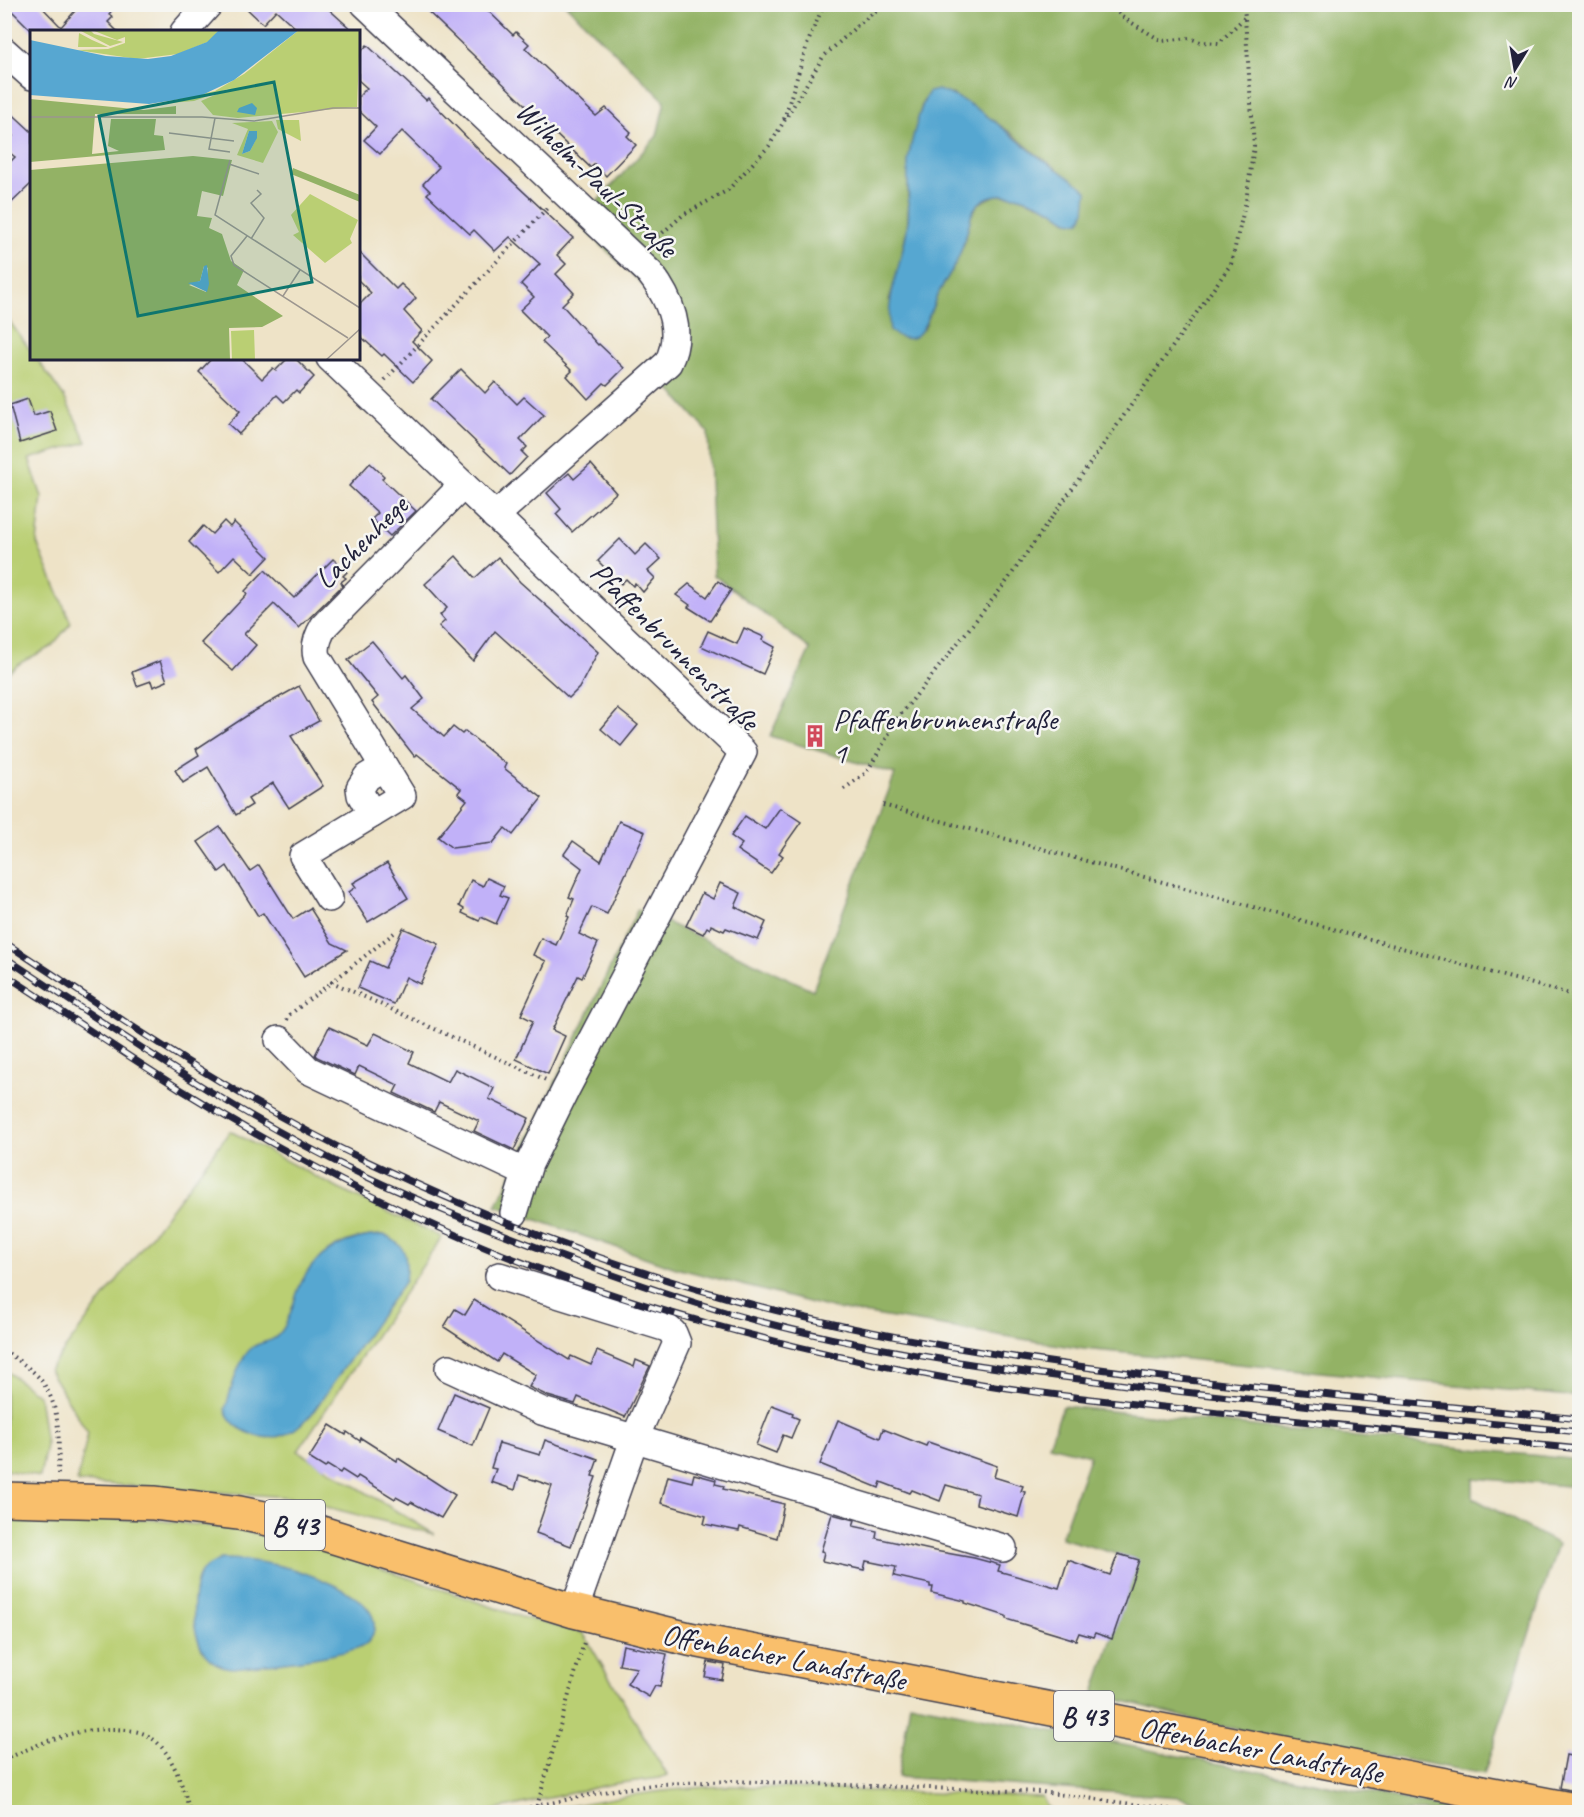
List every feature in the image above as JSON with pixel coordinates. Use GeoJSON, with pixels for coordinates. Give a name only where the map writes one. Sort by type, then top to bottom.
{"type":"FeatureCollection","features":[{"type":"Feature","properties":{"kind":"main road","name":"B 43"},"geometry":{"type":"LineString","coordinates":[[4,1499],[154,1503],[210,1509],[289,1523],[583,1613]]}},
{"type":"Feature","properties":{"kind":"main road","name":"Offenbacher Landstraße"},"geometry":{"type":"LineString","coordinates":[[583,1613],[700,1641],[1579,1811]]}},
{"type":"Feature","properties":{"kind":"street"},"geometry":{"type":"LineString","coordinates":[[186,30],[209,4]]}},
{"type":"Feature","properties":{"kind":"street","name":"Wilhelm-Paul-Straße"},"geometry":{"type":"LineString","coordinates":[[365,4],[622,245],[650,273],[669,302],[674,327],[672,356],[668,363],[495,516]]}},
{"type":"Feature","properties":{"kind":"street"},"geometry":{"type":"LineString","coordinates":[[4,51],[30,74]]}},
{"type":"Feature","properties":{"kind":"street","name":"Pfaffenbrunnenstraße"},"geometry":{"type":"LineString","coordinates":[[332,360],[743,752],[566,1089],[526,1173],[514,1213]]}},
{"type":"Feature","properties":{"kind":"street","name":"Lachenhege"},"geometry":{"type":"LineString","coordinates":[[329,898],[303,856],[372,814],[361,795],[360,788],[367,777],[384,767],[317,657],[315,651],[320,634],[324,626],[463,485]]}},
{"type":"Feature","properties":{"kind":"street"},"geometry":{"type":"LineString","coordinates":[[279,1041],[308,1070],[526,1173]]}},
{"type":"Feature","properties":{"kind":"street"},"geometry":{"type":"LineString","coordinates":[[499,1276],[667,1328],[673,1333],[677,1343],[633,1440],[583,1613]]}},
{"type":"Feature","properties":{"kind":"street"},"geometry":{"type":"LineString","coordinates":[[449,1368],[542,1411],[633,1440],[1003,1548]]}},
{"type":"Feature","properties":{"kind":"path"},"geometry":{"type":"LineString","coordinates":[[783,123],[808,42],[824,4]]}},
{"type":"Feature","properties":{"kind":"path"},"geometry":{"type":"LineString","coordinates":[[622,245],[660,236],[683,215],[728,190],[769,146],[824,57],[884,4]]}},
{"type":"Feature","properties":{"kind":"path"},"geometry":{"type":"LineString","coordinates":[[1110,4],[1122,16],[1162,41],[1189,38],[1201,42],[1219,43],[1245,17]]}},
{"type":"Feature","properties":{"kind":"path"},"geometry":{"type":"LineString","coordinates":[[844,789],[867,772],[898,718],[1004,585],[1231,264],[1246,201],[1254,146],[1244,4]]}},
{"type":"Feature","properties":{"kind":"path"},"geometry":{"type":"LineString","coordinates":[[370,397],[564,190]]}},
{"type":"Feature","properties":{"kind":"path"},"geometry":{"type":"LineString","coordinates":[[884,805],[1580,997]]}},
{"type":"Feature","properties":{"kind":"path"},"geometry":{"type":"LineString","coordinates":[[279,1041],[289,1015],[394,933]]}},
{"type":"Feature","properties":{"kind":"path"},"geometry":{"type":"LineString","coordinates":[[332,982],[566,1089]]}},
{"type":"Feature","properties":{"kind":"path"},"geometry":{"type":"LineString","coordinates":[[4,1350],[40,1379],[52,1399],[60,1438],[57,1500]]}},
{"type":"Feature","properties":{"kind":"path"},"geometry":{"type":"LineString","coordinates":[[537,1806],[583,1613]]}},
{"type":"Feature","properties":{"kind":"path"},"geometry":{"type":"LineString","coordinates":[[4,1760],[54,1737],[91,1729],[128,1730],[150,1736],[164,1751],[184,1787],[190,1812]]}},
{"type":"Feature","properties":{"kind":"path"},"geometry":{"type":"LineString","coordinates":[[506,1812],[614,1790],[661,1784],[731,1781],[1042,1792],[1180,1812]]}},
{"type":"Feature","properties":{"kind":"green space"},"geometry":{"type":"Polygon","coordinates":[[[566,5],[1579,5],[1579,1397],[1084,1349],[831,1308],[676,1268],[496,1206],[638,909],[813,990],[895,774],[770,736],[810,649],[714,575],[708,432],[664,383],[680,320],[578,223],[657,136],[665,101],[566,5]],[[952,94],[923,101],[908,161],[908,221],[901,261],[889,300],[924,330],[937,295],[955,265],[965,241],[971,216],[978,204],[996,195],[1017,196],[1051,209],[1067,221],[1080,221],[1060,171],[1010,132],[952,94]]]}},
{"type":"Feature","properties":{"kind":"green space"},"geometry":{"type":"Polygon","coordinates":[[[4,314],[30,350],[30,360],[38,360],[64,397],[87,442],[29,459],[42,497],[37,543],[71,623],[51,647],[22,662],[5,675],[4,314]]]}},
{"type":"Feature","properties":{"kind":"green space"},"geometry":{"type":"Polygon","coordinates":[[[230,1131],[339,1189],[442,1237],[298,1451],[434,1534],[287,1497],[77,1482],[88,1433],[49,1370],[230,1131]],[[384,1235],[350,1240],[325,1253],[307,1275],[282,1331],[271,1341],[254,1346],[239,1428],[262,1437],[384,1235]]]}},
{"type":"Feature","properties":{"kind":"green space"},"geometry":{"type":"Polygon","coordinates":[[[5,1370],[39,1396],[46,1445],[40,1477],[5,1470],[5,1370]]]}},
{"type":"Feature","properties":{"kind":"green space"},"geometry":{"type":"Polygon","coordinates":[[[1063,1406],[1579,1460],[1579,1487],[1473,1478],[1473,1498],[1558,1544],[1484,1774],[1214,1725],[1094,1693],[1138,1560],[1061,1538],[1090,1455],[1049,1445],[1063,1406]]]}},
{"type":"Feature","properties":{"kind":"green space"},"geometry":{"type":"Polygon","coordinates":[[[5,1516],[153,1520],[237,1529],[333,1552],[521,1617],[583,1633],[667,1775],[660,1778],[612,1784],[486,1812],[5,1812],[5,1516]]]}},
{"type":"Feature","properties":{"kind":"green space"},"geometry":{"type":"Polygon","coordinates":[[[910,1703],[1465,1812],[1230,1812],[1179,1797],[898,1777],[910,1703]]]}},
{"type":"Feature","properties":{"kind":"green space"},"geometry":{"type":"Polygon","coordinates":[[[729,1786],[1042,1797],[1051,1812],[539,1812],[634,1795],[729,1786]]]}},
{"type":"Feature","properties":{"kind":"water"},"geometry":{"type":"Polygon","coordinates":[[[938,90],[965,101],[977,109],[1081,186],[1087,191],[1085,211],[1080,221],[1075,222],[1066,220],[1040,204],[1013,195],[994,196],[978,204],[972,214],[958,258],[922,330],[916,336],[901,337],[890,331],[889,317],[892,290],[908,222],[908,162],[919,116],[926,98],[929,92],[938,90]]]}},
{"type":"Feature","properties":{"kind":"water"},"geometry":{"type":"Polygon","coordinates":[[[384,1235],[402,1248],[406,1259],[405,1281],[311,1415],[293,1430],[280,1436],[264,1437],[240,1428],[228,1416],[225,1409],[239,1367],[248,1352],[257,1345],[272,1340],[283,1329],[301,1283],[316,1262],[325,1254],[335,1247],[359,1238],[384,1235]]]}},
{"type":"Feature","properties":{"kind":"water"},"geometry":{"type":"Polygon","coordinates":[[[221,1559],[249,1560],[276,1565],[333,1584],[361,1602],[370,1611],[374,1622],[372,1636],[367,1643],[357,1648],[324,1656],[234,1668],[212,1661],[205,1653],[196,1634],[194,1600],[199,1576],[206,1568],[221,1559]]]}},
{"type":"Feature","properties":{"kind":"building"},"geometry":{"type":"Polygon","coordinates":[[[5,4],[39,4],[61,27],[81,4],[117,4],[109,14],[113,17],[108,22],[116,30],[31,30],[5,4]]]}},
{"type":"Feature","properties":{"kind":"building"},"geometry":{"type":"Polygon","coordinates":[[[242,4],[323,4],[352,30],[298,30],[276,10],[263,24],[242,4]]]}},
{"type":"Feature","properties":{"kind":"building"},"geometry":{"type":"Polygon","coordinates":[[[420,4],[481,4],[513,35],[516,32],[529,44],[525,48],[596,116],[606,108],[631,132],[627,136],[636,145],[606,176],[594,164],[591,168],[420,4]]]}},
{"type":"Feature","properties":{"kind":"building"},"geometry":{"type":"Polygon","coordinates":[[[367,45],[426,100],[428,98],[480,151],[573,238],[557,255],[566,264],[556,274],[574,293],[562,305],[598,345],[624,368],[588,399],[567,376],[572,371],[542,342],[547,337],[520,310],[534,297],[521,284],[540,264],[510,237],[495,251],[474,230],[470,234],[427,194],[430,191],[423,184],[439,167],[402,131],[380,154],[364,140],[376,127],[360,112],[360,95],[367,88],[360,82],[360,53],[367,45]]]}},
{"type":"Feature","properties":{"kind":"building"},"geometry":{"type":"Polygon","coordinates":[[[4,106],[30,130],[30,185],[4,210],[4,168],[15,157],[4,148],[13,136],[4,127],[4,106]]]}},
{"type":"Feature","properties":{"kind":"building"},"geometry":{"type":"Polygon","coordinates":[[[360,253],[396,289],[401,284],[416,298],[404,311],[422,331],[412,341],[432,361],[413,382],[384,354],[382,356],[360,336],[360,304],[371,293],[360,282],[360,253]]]}},
{"type":"Feature","properties":{"kind":"building"},"geometry":{"type":"Polygon","coordinates":[[[210,360],[243,360],[262,379],[286,360],[297,360],[314,377],[299,393],[296,390],[284,402],[277,395],[239,434],[228,424],[240,411],[199,372],[210,360]]]}},
{"type":"Feature","properties":{"kind":"building"},"geometry":{"type":"Polygon","coordinates":[[[461,369],[485,393],[495,382],[517,404],[524,397],[544,415],[520,440],[527,447],[522,452],[527,457],[510,475],[431,399],[461,369]]]}},
{"type":"Feature","properties":{"kind":"building"},"geometry":{"type":"Polygon","coordinates":[[[28,399],[34,416],[50,411],[57,431],[20,443],[10,405],[28,399]]]}},
{"type":"Feature","properties":{"kind":"building"},"geometry":{"type":"Polygon","coordinates":[[[370,463],[384,476],[382,479],[416,511],[390,536],[372,519],[378,513],[349,486],[370,463]]]}},
{"type":"Feature","properties":{"kind":"building"},"geometry":{"type":"Polygon","coordinates":[[[591,464],[616,493],[572,532],[556,514],[561,509],[547,493],[569,473],[574,479],[591,464]]]}},
{"type":"Feature","properties":{"kind":"building"},"geometry":{"type":"Polygon","coordinates":[[[224,521],[230,527],[234,522],[269,557],[253,574],[234,556],[219,572],[189,542],[203,526],[212,534],[224,521]]]}},
{"type":"Feature","properties":{"kind":"building"},"geometry":{"type":"Polygon","coordinates":[[[620,539],[635,555],[646,544],[661,559],[648,571],[655,578],[643,592],[635,583],[633,586],[626,579],[621,584],[598,561],[620,539]]]}},
{"type":"Feature","properties":{"kind":"building"},"geometry":{"type":"Polygon","coordinates":[[[456,556],[475,578],[498,557],[520,582],[598,652],[579,688],[569,698],[495,631],[473,661],[439,626],[445,621],[440,615],[447,608],[425,584],[456,556]]]}},
{"type":"Feature","properties":{"kind":"building"},"geometry":{"type":"Polygon","coordinates":[[[333,559],[347,572],[343,576],[346,578],[341,582],[343,585],[299,628],[274,604],[244,634],[256,645],[233,671],[201,643],[247,594],[245,591],[265,570],[294,598],[333,559]]]}},
{"type":"Feature","properties":{"kind":"building"},"geometry":{"type":"Polygon","coordinates":[[[718,581],[731,590],[710,621],[688,607],[690,605],[676,595],[689,584],[707,597],[718,581]]]}},
{"type":"Feature","properties":{"kind":"building"},"geometry":{"type":"Polygon","coordinates":[[[744,628],[764,637],[762,640],[775,647],[763,674],[701,646],[708,631],[737,644],[744,628]]]}},
{"type":"Feature","properties":{"kind":"building"},"geometry":{"type":"Polygon","coordinates":[[[372,641],[403,678],[406,675],[424,699],[412,709],[444,737],[453,727],[462,734],[465,731],[506,764],[504,768],[542,798],[513,835],[505,828],[493,843],[452,848],[438,837],[467,800],[458,793],[461,789],[417,754],[415,757],[372,702],[378,697],[348,660],[372,641]]]}},
{"type":"Feature","properties":{"kind":"building"},"geometry":{"type":"Polygon","coordinates":[[[160,661],[167,681],[153,687],[151,681],[137,686],[132,672],[160,661]]]}},
{"type":"Feature","properties":{"kind":"building"},"geometry":{"type":"Polygon","coordinates":[[[299,686],[319,721],[291,736],[323,786],[289,808],[273,783],[248,799],[252,805],[236,815],[208,767],[183,783],[175,770],[199,755],[196,749],[251,713],[299,686]]]}},
{"type":"Feature","properties":{"kind":"building"},"geometry":{"type":"Polygon","coordinates":[[[618,709],[638,725],[621,746],[601,729],[618,709]]]}},
{"type":"Feature","properties":{"kind":"building"},"geometry":{"type":"Polygon","coordinates":[[[780,808],[801,822],[779,853],[783,856],[771,873],[737,850],[742,844],[731,836],[745,816],[765,829],[780,808]]]}},
{"type":"Feature","properties":{"kind":"building"},"geometry":{"type":"Polygon","coordinates":[[[619,821],[645,832],[607,914],[592,907],[579,934],[598,943],[582,978],[578,976],[552,1030],[565,1036],[548,1074],[516,1059],[533,1021],[521,1015],[546,961],[533,955],[541,938],[556,945],[569,917],[567,916],[574,899],[569,897],[582,868],[564,854],[573,841],[601,861],[619,821]]]}},
{"type":"Feature","properties":{"kind":"building"},"geometry":{"type":"Polygon","coordinates":[[[220,827],[250,871],[259,865],[293,919],[310,908],[332,943],[347,950],[304,977],[263,913],[258,916],[227,866],[219,872],[198,842],[220,827]]]}},
{"type":"Feature","properties":{"kind":"building"},"geometry":{"type":"Polygon","coordinates":[[[387,863],[408,898],[368,922],[349,892],[356,887],[353,883],[387,863]]]}},
{"type":"Feature","properties":{"kind":"building"},"geometry":{"type":"Polygon","coordinates":[[[487,878],[504,886],[500,895],[508,898],[496,924],[481,917],[479,921],[462,913],[464,909],[459,906],[471,880],[483,886],[487,878]]]}},
{"type":"Feature","properties":{"kind":"building"},"geometry":{"type":"Polygon","coordinates":[[[720,883],[741,893],[735,907],[766,922],[758,940],[711,925],[710,929],[707,927],[703,934],[686,926],[702,893],[713,899],[720,883]]]}},
{"type":"Feature","properties":{"kind":"building"},"geometry":{"type":"Polygon","coordinates":[[[403,928],[439,944],[420,984],[406,977],[394,1004],[358,988],[370,961],[385,968],[403,928]]]}},
{"type":"Feature","properties":{"kind":"building"},"geometry":{"type":"Polygon","coordinates":[[[329,1027],[368,1045],[375,1033],[414,1052],[409,1063],[448,1082],[455,1069],[494,1088],[489,1099],[529,1118],[514,1150],[474,1131],[479,1121],[439,1102],[434,1112],[394,1093],[398,1085],[359,1066],[355,1075],[317,1057],[315,1055],[329,1027]]]}},
{"type":"Feature","properties":{"kind":"building"},"geometry":{"type":"Polygon","coordinates":[[[474,1300],[569,1360],[571,1356],[591,1365],[597,1351],[634,1367],[636,1360],[650,1366],[625,1417],[578,1397],[575,1404],[548,1396],[529,1387],[536,1375],[502,1354],[497,1362],[444,1327],[455,1309],[465,1315],[474,1300]]]}},
{"type":"Feature","properties":{"kind":"building"},"geometry":{"type":"Polygon","coordinates":[[[454,1393],[489,1408],[473,1446],[438,1431],[454,1393]]]}},
{"type":"Feature","properties":{"kind":"building"},"geometry":{"type":"Polygon","coordinates":[[[772,1405],[793,1413],[792,1416],[799,1419],[791,1438],[783,1435],[776,1453],[756,1445],[772,1405]]]}},
{"type":"Feature","properties":{"kind":"building"},"geometry":{"type":"Polygon","coordinates":[[[838,1420],[880,1438],[883,1429],[926,1446],[928,1442],[997,1466],[994,1477],[1023,1486],[1021,1491],[1025,1492],[1018,1517],[976,1504],[978,1494],[946,1485],[940,1501],[912,1490],[910,1493],[881,1482],[879,1488],[820,1464],[838,1420]]]}},
{"type":"Feature","properties":{"kind":"building"},"geometry":{"type":"Polygon","coordinates":[[[330,1425],[346,1435],[347,1432],[360,1441],[361,1438],[397,1461],[398,1458],[455,1495],[441,1518],[411,1502],[409,1504],[396,1497],[395,1499],[358,1476],[356,1479],[342,1470],[340,1473],[327,1465],[325,1468],[309,1458],[330,1425]]]}},
{"type":"Feature","properties":{"kind":"building"},"geometry":{"type":"Polygon","coordinates":[[[545,1440],[598,1459],[592,1476],[596,1477],[571,1546],[536,1533],[552,1486],[519,1475],[515,1490],[491,1482],[496,1469],[491,1468],[499,1443],[540,1455],[545,1440]]]}},
{"type":"Feature","properties":{"kind":"building"},"geometry":{"type":"Polygon","coordinates":[[[694,1474],[716,1480],[715,1484],[724,1486],[723,1489],[784,1504],[777,1538],[740,1527],[739,1531],[704,1524],[706,1516],[661,1503],[668,1476],[692,1482],[694,1474]]]}},
{"type":"Feature","properties":{"kind":"building"},"geometry":{"type":"Polygon","coordinates":[[[832,1514],[855,1520],[853,1526],[877,1531],[876,1538],[1000,1565],[998,1571],[1059,1588],[1068,1560],[1110,1575],[1118,1554],[1139,1560],[1112,1639],[1095,1633],[1093,1637],[1079,1633],[1076,1640],[1006,1619],[1006,1616],[965,1603],[965,1601],[932,1593],[933,1587],[930,1587],[930,1584],[894,1576],[896,1567],[866,1561],[864,1570],[822,1561],[824,1552],[821,1551],[832,1514]]]}},
{"type":"Feature","properties":{"kind":"building"},"geometry":{"type":"Polygon","coordinates":[[[623,1645],[667,1654],[660,1687],[655,1686],[649,1697],[627,1684],[637,1668],[619,1665],[623,1645]]]}},
{"type":"Feature","properties":{"kind":"building"},"geometry":{"type":"Polygon","coordinates":[[[708,1662],[725,1665],[722,1680],[705,1677],[708,1662]]]}},
{"type":"Feature","properties":{"kind":"building"},"geometry":{"type":"Polygon","coordinates":[[[1566,1755],[1580,1758],[1580,1792],[1560,1788],[1566,1755]]]}},
{"type":"Feature","properties":{"kind":"railway"},"geometry":{"type":"LineString","coordinates":[[4,942],[229,1087],[323,1139],[459,1203],[594,1256],[686,1286],[838,1325],[999,1355],[1214,1383],[1580,1419]]}},
{"type":"Feature","properties":{"kind":"railway"},"geometry":{"type":"LineString","coordinates":[[4,957],[224,1100],[316,1152],[363,1175],[484,1227],[644,1286],[732,1314],[867,1346],[1003,1369],[1216,1396],[1580,1432]]}},
{"type":"Feature","properties":{"kind":"railway"},"geometry":{"type":"LineString","coordinates":[[4,974],[180,1089],[258,1135],[378,1199],[460,1237],[553,1274],[712,1325],[874,1364],[1001,1387],[1147,1405],[1580,1449]]}},
{"type":"Feature","properties":{"kind":"place","name":"Pfaffenbrunnenstraße 1"},"geometry":{"type":"Point","coordinates":[815,736]}}]}
